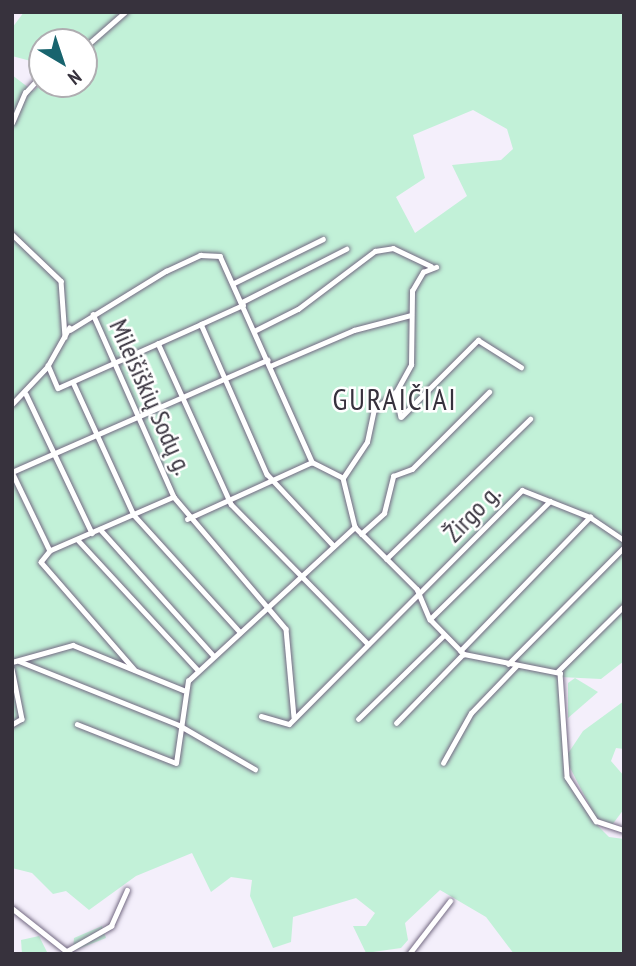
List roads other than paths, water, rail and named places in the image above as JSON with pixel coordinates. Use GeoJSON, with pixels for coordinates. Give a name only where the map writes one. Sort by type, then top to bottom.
{"type":"FeatureCollection","features":[{"type":"Feature","properties":{"kind":"street"},"geometry":{"type":"LineString","coordinates":[[98,36],[125,12]]}},
{"type":"Feature","properties":{"kind":"street"},"geometry":{"type":"LineString","coordinates":[[12,123],[28,90]]}},
{"type":"Feature","properties":{"kind":"street"},"geometry":{"type":"LineString","coordinates":[[12,234],[61,281],[68,329],[48,365],[26,394],[12,404]]}},
{"type":"Feature","properties":{"kind":"street"},"geometry":{"type":"LineString","coordinates":[[234,284],[323,239]]}},
{"type":"Feature","properties":{"kind":"street"},"geometry":{"type":"LineString","coordinates":[[254,331],[298,309],[375,251],[393,248],[436,267],[414,285],[411,315],[413,360],[396,392],[374,410],[368,442],[343,478],[355,527],[420,594],[430,619],[462,652],[516,666],[557,672]]}},
{"type":"Feature","properties":{"kind":"street"},"geometry":{"type":"LineString","coordinates":[[48,365],[57,388],[73,382],[201,324],[346,249]]}},
{"type":"Feature","properties":{"kind":"street"},"geometry":{"type":"LineString","coordinates":[[68,329],[207,253],[224,261],[312,462],[343,478]]}},
{"type":"Feature","properties":{"kind":"street","name":"Mileišiškių Sodų g."},"geometry":{"type":"LineString","coordinates":[[50,551],[174,497],[93,314]]}},
{"type":"Feature","properties":{"kind":"street"},"geometry":{"type":"LineString","coordinates":[[270,366],[354,330],[411,315]]}},
{"type":"Feature","properties":{"kind":"street"},"geometry":{"type":"LineString","coordinates":[[201,324],[272,480],[334,546]]}},
{"type":"Feature","properties":{"kind":"street"},"geometry":{"type":"LineString","coordinates":[[396,392],[401,417],[478,340],[521,367]]}},
{"type":"Feature","properties":{"kind":"street"},"geometry":{"type":"LineString","coordinates":[[158,343],[228,499],[368,644]]}},
{"type":"Feature","properties":{"kind":"street"},"geometry":{"type":"LineString","coordinates":[[134,668],[44,568],[50,551],[13,473],[267,360]]}},
{"type":"Feature","properties":{"kind":"street"},"geometry":{"type":"LineString","coordinates":[[73,382],[134,515],[240,632]]}},
{"type":"Feature","properties":{"kind":"street"},"geometry":{"type":"LineString","coordinates":[[361,534],[384,513],[393,476],[412,468],[489,393]]}},
{"type":"Feature","properties":{"kind":"street"},"geometry":{"type":"LineString","coordinates":[[26,394],[92,533]]}},
{"type":"Feature","properties":{"kind":"street"},"geometry":{"type":"LineString","coordinates":[[386,559],[530,419]]}},
{"type":"Feature","properties":{"kind":"street"},"geometry":{"type":"LineString","coordinates":[[187,519],[312,462]]}},
{"type":"Feature","properties":{"kind":"street","name":"Žirgo g."},"geometry":{"type":"LineString","coordinates":[[295,717],[522,490],[590,517],[624,540]]}},
{"type":"Feature","properties":{"kind":"street"},"geometry":{"type":"LineString","coordinates":[[174,497],[187,519],[269,607],[288,634],[295,717],[281,726],[261,716]]}},
{"type":"Feature","properties":{"kind":"street"},"geometry":{"type":"LineString","coordinates":[[430,619],[550,500]]}},
{"type":"Feature","properties":{"kind":"street"},"geometry":{"type":"LineString","coordinates":[[396,723],[590,517]]}},
{"type":"Feature","properties":{"kind":"street"},"geometry":{"type":"LineString","coordinates":[[77,724],[176,763],[183,690],[198,670],[355,527]]}},
{"type":"Feature","properties":{"kind":"street"},"geometry":{"type":"LineString","coordinates":[[100,529],[213,655]]}},
{"type":"Feature","properties":{"kind":"street"},"geometry":{"type":"LineString","coordinates":[[78,540],[198,670]]}},
{"type":"Feature","properties":{"kind":"street"},"geometry":{"type":"LineString","coordinates":[[508,664],[624,547]]}},
{"type":"Feature","properties":{"kind":"street"},"geometry":{"type":"LineString","coordinates":[[557,672],[624,606]]}},
{"type":"Feature","properties":{"kind":"street"},"geometry":{"type":"LineString","coordinates":[[358,719],[444,635]]}},
{"type":"Feature","properties":{"kind":"street"},"geometry":{"type":"LineString","coordinates":[[12,662],[73,645],[183,690]]}},
{"type":"Feature","properties":{"kind":"street"},"geometry":{"type":"LineString","coordinates":[[19,661],[178,725],[255,769]]}},
{"type":"Feature","properties":{"kind":"street"},"geometry":{"type":"LineString","coordinates":[[443,763],[471,713],[516,666]]}},
{"type":"Feature","properties":{"kind":"street"},"geometry":{"type":"LineString","coordinates":[[12,668],[21,722],[12,725]]}},
{"type":"Feature","properties":{"kind":"street"},"geometry":{"type":"LineString","coordinates":[[557,672],[566,701],[567,777],[596,821],[624,830]]}},
{"type":"Feature","properties":{"kind":"street"},"geometry":{"type":"LineString","coordinates":[[12,908],[69,952],[111,926],[127,890]]}},
{"type":"Feature","properties":{"kind":"street"},"geometry":{"type":"LineString","coordinates":[[409,954],[450,901]]}},
{"type":"Feature","properties":{"kind":"district","name":"GURAIČIAI"},"geometry":{"type":"Point","coordinates":[395,399]}}]}
